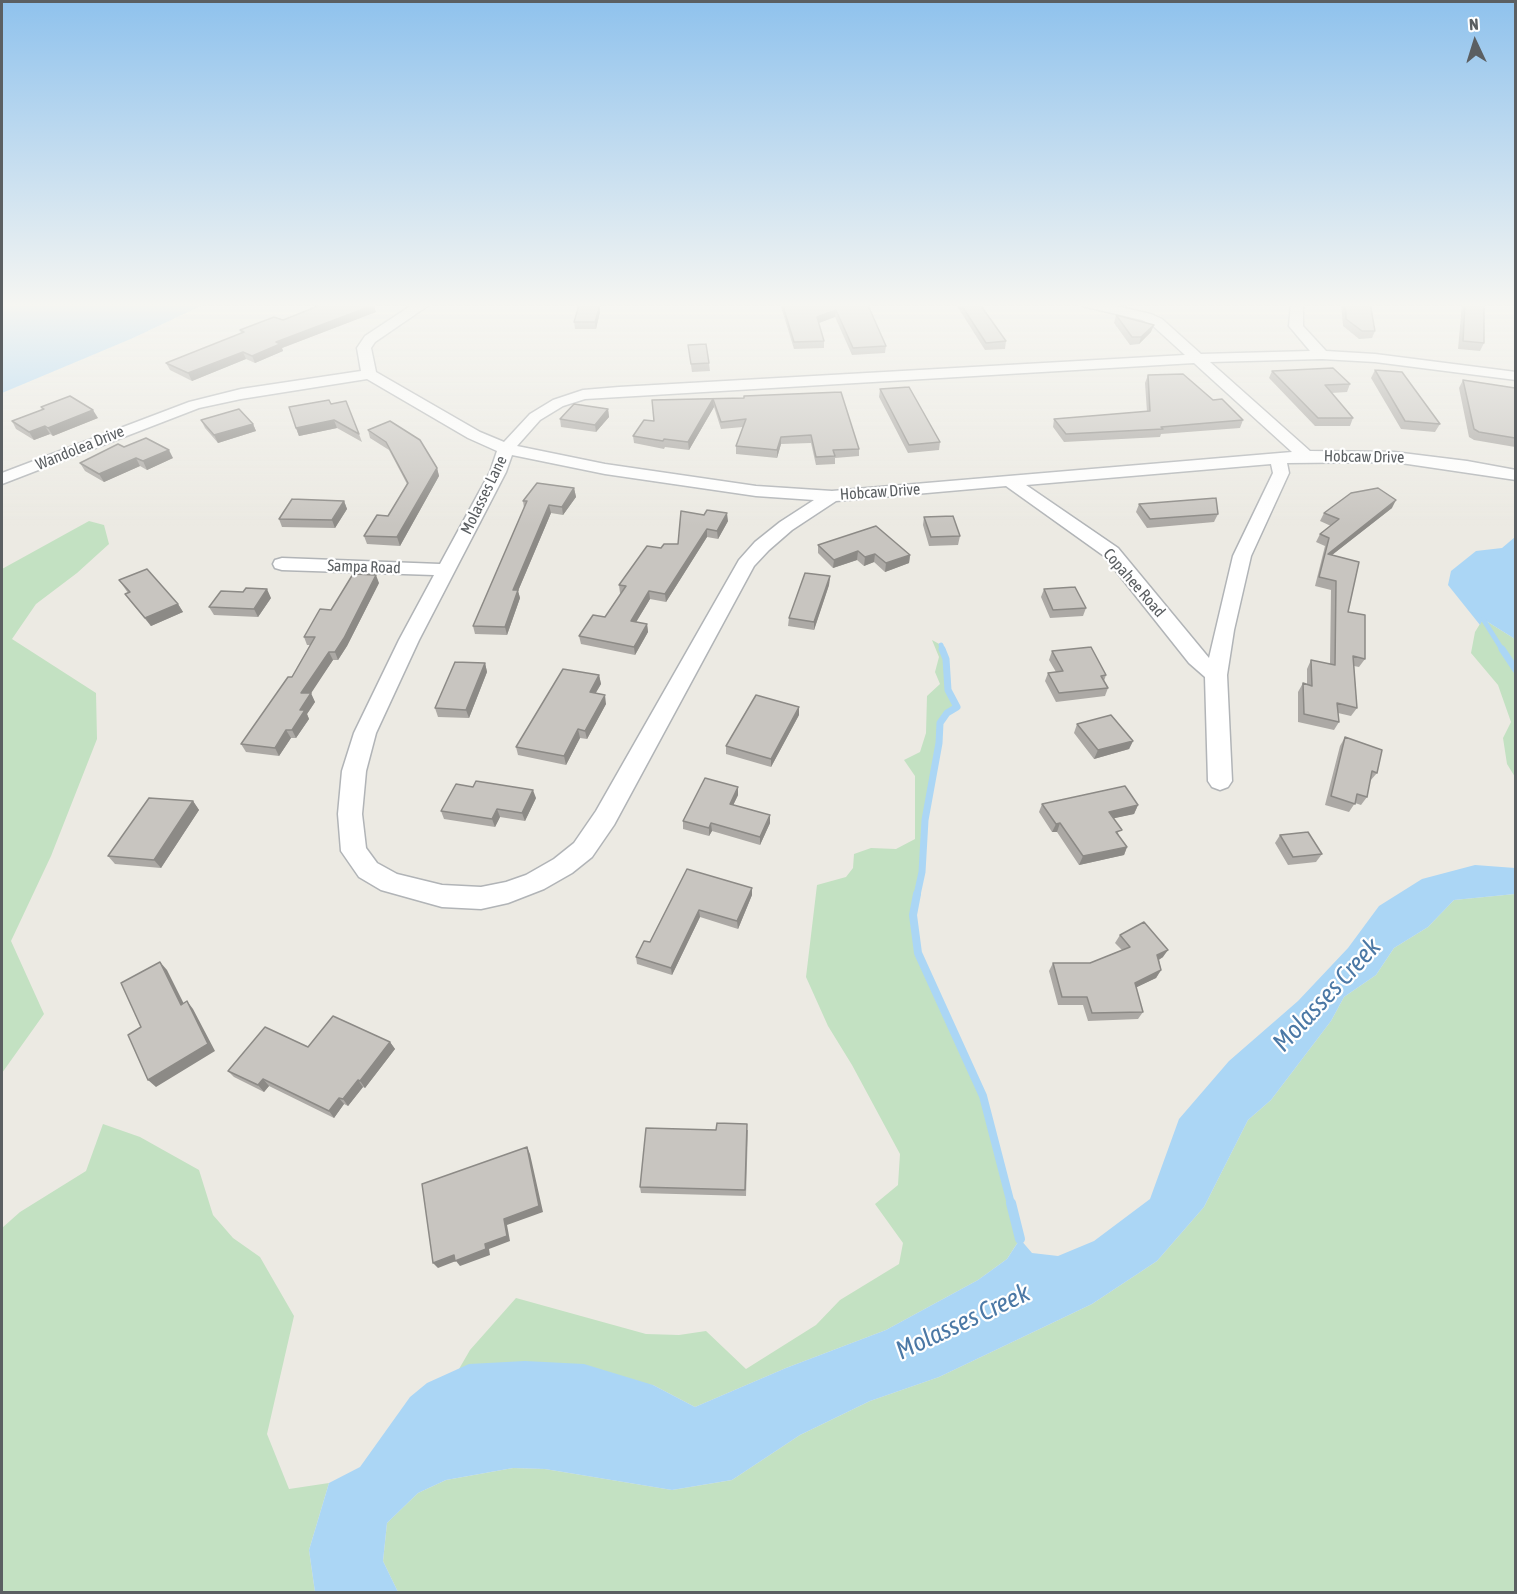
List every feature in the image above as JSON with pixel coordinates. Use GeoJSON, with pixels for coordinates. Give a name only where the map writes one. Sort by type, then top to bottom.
{"type":"FeatureCollection","features":[{"type":"Feature","properties":{"kind":"street","name":"Wandolea Drive"},"geometry":{"type":"LineString","coordinates":[[2,479],[194,405],[241,394],[347,377]]}},
{"type":"Feature","properties":{"kind":"street","name":"Hobcaw Drive"},"geometry":{"type":"LineString","coordinates":[[375,377],[474,435],[506,449],[583,465],[768,492],[832,496],[1306,456],[1394,457],[1467,466],[1515,475]]}},
{"type":"Feature","properties":{"kind":"street","name":"Molasses Lane"},"geometry":{"type":"LineString","coordinates":[[832,496],[786,526],[762,546],[746,564],[636,764],[583,850],[563,866],[535,882],[508,892],[481,898],[442,896],[390,883],[368,870],[354,851],[350,814],[354,771],[365,733],[445,570],[494,479],[506,449],[545,409],[595,393],[864,377]]}},
{"type":"Feature","properties":{"kind":"street"},"geometry":{"type":"LineString","coordinates":[[1219,377],[1306,456]]}},
{"type":"Feature","properties":{"kind":"street"},"geometry":{"type":"LineString","coordinates":[[1220,781],[1216,675],[1224,630],[1242,556],[1281,473],[1278,459]]}},
{"type":"Feature","properties":{"kind":"street","name":"Copahee Road"},"geometry":{"type":"LineString","coordinates":[[1011,482],[1111,552],[1196,658],[1216,675]]}},
{"type":"Feature","properties":{"kind":"street","name":"Sampa Road"},"geometry":{"type":"LineString","coordinates":[[282,564],[445,570]]}},
{"type":"Feature","properties":{"kind":"green space"},"geometry":{"type":"Polygon","coordinates":[[[89,521],[104,525],[109,544],[77,573],[36,604],[12,639],[96,693],[97,739],[51,856],[11,941],[44,1014],[2,1073],[2,569],[89,521]]]}},
{"type":"Feature","properties":{"kind":"green space"},"geometry":{"type":"Polygon","coordinates":[[[1483,619],[1515,639],[1515,777],[1507,764],[1503,738],[1511,722],[1498,685],[1471,653],[1475,632],[1483,619]]]}},
{"type":"Feature","properties":{"kind":"green space"},"geometry":{"type":"Polygon","coordinates":[[[932,640],[941,645],[946,659],[948,690],[957,707],[949,712],[940,723],[939,743],[925,820],[922,872],[913,916],[918,950],[983,1096],[1020,1239],[1007,1259],[978,1280],[886,1330],[786,1368],[695,1407],[653,1385],[459,1369],[470,1350],[516,1298],[646,1334],[679,1335],[706,1331],[746,1369],[816,1325],[840,1300],[899,1264],[903,1243],[875,1204],[898,1185],[900,1154],[828,1026],[806,977],[817,885],[846,877],[853,868],[854,854],[871,848],[896,849],[915,839],[915,776],[904,760],[920,752],[926,733],[927,696],[940,684],[935,672],[939,657],[932,640]]]}},
{"type":"Feature","properties":{"kind":"green space"},"geometry":{"type":"Polygon","coordinates":[[[1515,894],[1515,1592],[398,1592],[383,1561],[387,1523],[418,1493],[446,1480],[513,1468],[545,1469],[672,1490],[732,1480],[800,1435],[870,1401],[939,1377],[1092,1304],[1157,1261],[1204,1207],[1248,1120],[1271,1100],[1331,1021],[1344,997],[1376,975],[1394,948],[1428,927],[1454,900],[1515,894]]]}},
{"type":"Feature","properties":{"kind":"green space"},"geometry":{"type":"Polygon","coordinates":[[[103,1124],[140,1137],[199,1170],[213,1215],[233,1238],[260,1257],[294,1316],[267,1434],[289,1489],[329,1483],[309,1550],[315,1592],[2,1592],[2,1228],[20,1212],[86,1171],[103,1124]]]}},
{"type":"Feature","properties":{"kind":"water"},"geometry":{"type":"Polygon","coordinates":[[[2,377],[39,377],[2,393],[2,377]]]}},
{"type":"Feature","properties":{"kind":"water"},"geometry":{"type":"Polygon","coordinates":[[[1515,537],[1515,639],[1483,619],[1480,625],[1448,585],[1451,571],[1476,551],[1502,548],[1515,537]]]}},
{"type":"Feature","properties":{"kind":"water","name":"Molasses Creek"},"geometry":{"type":"Polygon","coordinates":[[[1475,865],[1515,868],[1515,894],[1454,900],[1428,927],[1394,948],[1376,975],[1344,997],[1331,1021],[1271,1100],[1248,1120],[1204,1207],[1157,1261],[1092,1304],[939,1377],[870,1401],[800,1435],[732,1480],[672,1490],[545,1469],[513,1468],[446,1480],[418,1493],[387,1523],[383,1561],[398,1592],[315,1592],[309,1550],[329,1483],[360,1467],[410,1397],[427,1383],[469,1364],[525,1361],[584,1364],[653,1385],[695,1407],[786,1368],[886,1330],[978,1280],[1007,1259],[1020,1239],[1032,1253],[1058,1256],[1094,1241],[1150,1199],[1179,1119],[1229,1061],[1298,1001],[1348,948],[1379,906],[1422,879],[1475,865]]]}},
{"type":"Feature","properties":{"kind":"building"},"geometry":{"type":"Polygon","coordinates":[[[1148,377],[1187,377],[1213,400],[1222,399],[1243,420],[1161,427],[1163,429],[1066,434],[1054,419],[1150,411],[1148,377]]]}},
{"type":"Feature","properties":{"kind":"building"},"geometry":{"type":"Polygon","coordinates":[[[1278,377],[1343,377],[1350,384],[1325,385],[1353,418],[1318,418],[1278,377]]]}},
{"type":"Feature","properties":{"kind":"building"},"geometry":{"type":"Polygon","coordinates":[[[1379,377],[1406,377],[1440,424],[1405,421],[1379,377]]]}},
{"type":"Feature","properties":{"kind":"building"},"geometry":{"type":"Polygon","coordinates":[[[1463,380],[1515,388],[1515,438],[1479,432],[1474,429],[1463,380]]]}},
{"type":"Feature","properties":{"kind":"building"},"geometry":{"type":"Polygon","coordinates":[[[909,387],[940,442],[909,445],[880,389],[909,387]]]}},
{"type":"Feature","properties":{"kind":"building"},"geometry":{"type":"Polygon","coordinates":[[[841,392],[859,449],[833,450],[835,456],[816,457],[811,435],[781,437],[777,450],[736,446],[746,419],[721,422],[713,399],[688,442],[633,436],[644,420],[654,421],[652,400],[744,398],[744,396],[841,392]]]}},
{"type":"Feature","properties":{"kind":"building"},"geometry":{"type":"Polygon","coordinates":[[[70,396],[93,410],[48,428],[45,426],[29,432],[12,421],[44,409],[41,407],[70,396]]]}},
{"type":"Feature","properties":{"kind":"building"},"geometry":{"type":"Polygon","coordinates":[[[329,400],[331,404],[346,401],[359,434],[334,420],[296,428],[289,407],[329,400]]]}},
{"type":"Feature","properties":{"kind":"building"},"geometry":{"type":"Polygon","coordinates":[[[574,404],[608,409],[595,425],[560,419],[574,404]]]}},
{"type":"Feature","properties":{"kind":"building"},"geometry":{"type":"Polygon","coordinates":[[[239,409],[253,424],[214,435],[201,420],[239,409]]]}},
{"type":"Feature","properties":{"kind":"building"},"geometry":{"type":"Polygon","coordinates":[[[390,421],[420,440],[437,468],[397,537],[364,536],[377,515],[388,516],[408,483],[386,442],[368,430],[390,421]]]}},
{"type":"Feature","properties":{"kind":"building"},"geometry":{"type":"Polygon","coordinates":[[[146,438],[169,450],[143,461],[136,458],[99,474],[80,463],[118,444],[124,447],[146,438]]]}},
{"type":"Feature","properties":{"kind":"building"},"geometry":{"type":"Polygon","coordinates":[[[537,483],[574,488],[562,507],[549,505],[513,590],[518,590],[505,627],[473,626],[527,501],[523,501],[537,483]]]}},
{"type":"Feature","properties":{"kind":"building"},"geometry":{"type":"Polygon","coordinates":[[[1378,488],[1396,500],[1328,554],[1359,562],[1348,612],[1365,615],[1365,659],[1353,656],[1357,708],[1337,703],[1339,722],[1304,714],[1303,683],[1312,686],[1311,660],[1335,665],[1336,581],[1319,577],[1329,538],[1320,534],[1339,519],[1324,513],[1351,493],[1378,488]]]}},
{"type":"Feature","properties":{"kind":"building"},"geometry":{"type":"Polygon","coordinates":[[[1216,498],[1218,514],[1150,519],[1139,504],[1216,498]]]}},
{"type":"Feature","properties":{"kind":"building"},"geometry":{"type":"Polygon","coordinates":[[[292,499],[344,501],[332,520],[279,519],[292,499]]]}},
{"type":"Feature","properties":{"kind":"building"},"geometry":{"type":"Polygon","coordinates":[[[707,510],[727,513],[717,531],[707,529],[665,594],[649,591],[631,621],[647,624],[634,647],[579,636],[593,615],[605,617],[626,586],[619,585],[647,546],[661,548],[664,544],[678,544],[681,511],[704,515],[707,510]]]}},
{"type":"Feature","properties":{"kind":"building"},"geometry":{"type":"Polygon","coordinates":[[[953,516],[960,536],[931,537],[924,517],[953,516]]]}},
{"type":"Feature","properties":{"kind":"building"},"geometry":{"type":"Polygon","coordinates":[[[876,526],[910,555],[886,563],[875,554],[865,557],[858,551],[834,560],[818,545],[876,526]]]}},
{"type":"Feature","properties":{"kind":"building"},"geometry":{"type":"Polygon","coordinates":[[[147,569],[178,604],[145,618],[125,594],[130,592],[119,580],[147,569]]]}},
{"type":"Feature","properties":{"kind":"building"},"geometry":{"type":"Polygon","coordinates":[[[805,573],[830,576],[814,622],[789,618],[805,573]]]}},
{"type":"Feature","properties":{"kind":"building"},"geometry":{"type":"Polygon","coordinates":[[[353,574],[376,575],[344,638],[335,652],[329,652],[301,693],[311,693],[300,710],[305,710],[292,730],[286,730],[275,748],[241,744],[288,677],[292,677],[315,637],[304,637],[320,609],[331,610],[353,574]]]}},
{"type":"Feature","properties":{"kind":"building"},"geometry":{"type":"Polygon","coordinates":[[[1075,587],[1086,608],[1053,610],[1044,589],[1075,587]]]}},
{"type":"Feature","properties":{"kind":"building"},"geometry":{"type":"Polygon","coordinates":[[[246,588],[267,589],[254,609],[209,607],[221,591],[243,592],[246,588]]]}},
{"type":"Feature","properties":{"kind":"building"},"geometry":{"type":"Polygon","coordinates":[[[1091,647],[1106,675],[1101,676],[1108,688],[1059,693],[1048,673],[1063,671],[1052,651],[1091,647]]]}},
{"type":"Feature","properties":{"kind":"building"},"geometry":{"type":"Polygon","coordinates":[[[455,662],[485,663],[466,710],[435,708],[455,662]]]}},
{"type":"Feature","properties":{"kind":"building"},"geometry":{"type":"Polygon","coordinates":[[[563,669],[599,675],[590,692],[605,695],[585,731],[578,729],[564,756],[516,747],[563,669]]]}},
{"type":"Feature","properties":{"kind":"building"},"geometry":{"type":"Polygon","coordinates":[[[756,695],[799,707],[771,759],[726,746],[756,695]]]}},
{"type":"Feature","properties":{"kind":"building"},"geometry":{"type":"Polygon","coordinates":[[[1111,715],[1133,741],[1098,750],[1077,724],[1111,715]]]}},
{"type":"Feature","properties":{"kind":"building"},"geometry":{"type":"Polygon","coordinates":[[[1345,737],[1382,750],[1377,773],[1372,771],[1367,797],[1357,794],[1355,804],[1331,796],[1345,737]]]}},
{"type":"Feature","properties":{"kind":"building"},"geometry":{"type":"Polygon","coordinates":[[[705,778],[738,787],[730,804],[770,815],[760,837],[711,823],[709,828],[683,821],[705,778]]]}},
{"type":"Feature","properties":{"kind":"building"},"geometry":{"type":"Polygon","coordinates":[[[476,781],[533,790],[522,813],[497,809],[492,819],[441,811],[456,784],[473,787],[476,781]]]}},
{"type":"Feature","properties":{"kind":"building"},"geometry":{"type":"Polygon","coordinates":[[[1125,786],[1138,805],[1109,812],[1122,830],[1116,832],[1127,847],[1083,856],[1060,823],[1056,824],[1042,804],[1125,786]]]}},
{"type":"Feature","properties":{"kind":"building"},"geometry":{"type":"Polygon","coordinates":[[[149,798],[193,801],[154,860],[108,856],[149,798]]]}},
{"type":"Feature","properties":{"kind":"building"},"geometry":{"type":"Polygon","coordinates":[[[1308,832],[1322,854],[1293,857],[1280,835],[1308,832]]]}},
{"type":"Feature","properties":{"kind":"building"},"geometry":{"type":"Polygon","coordinates":[[[687,869],[752,888],[737,921],[699,910],[671,968],[636,957],[644,941],[650,942],[687,869]]]}},
{"type":"Feature","properties":{"kind":"building"},"geometry":{"type":"Polygon","coordinates":[[[1144,922],[1168,950],[1157,955],[1161,970],[1135,983],[1143,1012],[1092,1013],[1087,997],[1062,997],[1053,963],[1090,963],[1130,947],[1120,935],[1144,922]]]}},
{"type":"Feature","properties":{"kind":"building"},"geometry":{"type":"Polygon","coordinates":[[[160,962],[181,1005],[187,1001],[208,1044],[148,1080],[128,1035],[141,1027],[121,983],[160,962]]]}},
{"type":"Feature","properties":{"kind":"building"},"geometry":{"type":"Polygon","coordinates":[[[333,1016],[390,1042],[360,1081],[358,1080],[343,1099],[339,1098],[329,1111],[263,1079],[258,1085],[228,1071],[265,1027],[308,1047],[333,1016]]]}},
{"type":"Feature","properties":{"kind":"building"},"geometry":{"type":"Polygon","coordinates":[[[717,1123],[747,1124],[745,1190],[640,1187],[646,1128],[716,1130],[717,1123]]]}},
{"type":"Feature","properties":{"kind":"building"},"geometry":{"type":"Polygon","coordinates":[[[527,1147],[539,1206],[504,1219],[507,1236],[485,1244],[486,1249],[455,1261],[454,1255],[433,1263],[422,1184],[527,1147]]]}},
{"type":"Feature","properties":{"kind":"waterway"},"geometry":{"type":"LineString","coordinates":[[1483,619],[1503,651]]}},
{"type":"Feature","properties":{"kind":"waterway"},"geometry":{"type":"LineString","coordinates":[[941,645],[943,651]]}},
{"type":"Feature","properties":{"kind":"waterway"},"geometry":{"type":"LineString","coordinates":[[917,895],[922,872],[925,820],[939,743],[940,723],[947,713],[957,707],[948,690],[946,659],[942,649]]}},
{"type":"Feature","properties":{"kind":"waterway"},"geometry":{"type":"LineString","coordinates":[[1502,649],[1516,670]]}},
{"type":"Feature","properties":{"kind":"waterway"},"geometry":{"type":"LineString","coordinates":[[917,894],[913,915],[918,953],[983,1096],[1011,1204]]}},
{"type":"Feature","properties":{"kind":"waterway"},"geometry":{"type":"LineString","coordinates":[[1011,1203],[1020,1239]]}}]}
